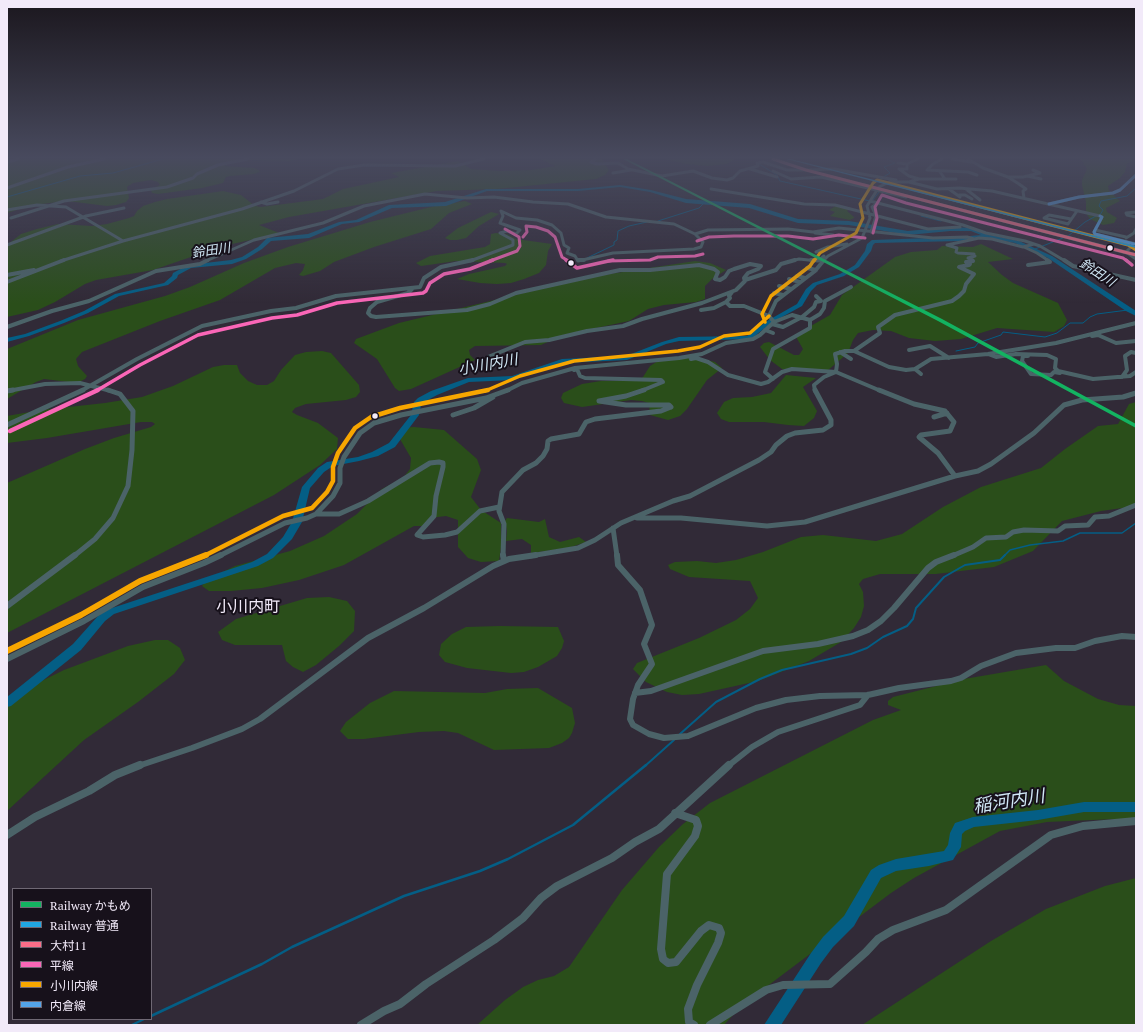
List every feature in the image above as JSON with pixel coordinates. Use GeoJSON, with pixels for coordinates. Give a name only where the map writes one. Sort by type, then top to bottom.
{"type":"FeatureCollection","features":[{"type":"Feature","properties":{"kind":"highway"},"geometry":{"type":"LineString","coordinates":[[951,207],[1136,255]]}},
{"type":"Feature","properties":{"kind":"street"},"geometry":{"type":"LineString","coordinates":[[7,210],[20,207]]}},
{"type":"Feature","properties":{"kind":"street"},"geometry":{"type":"LineString","coordinates":[[11,218],[44,207]]}},
{"type":"Feature","properties":{"kind":"street"},"geometry":{"type":"LineString","coordinates":[[66,207],[123,241]]}},
{"type":"Feature","properties":{"kind":"street"},"geometry":{"type":"LineString","coordinates":[[7,282],[67,259],[123,241],[247,207]]}},
{"type":"Feature","properties":{"kind":"street"},"geometry":{"type":"LineString","coordinates":[[7,327],[58,309],[89,301],[156,271],[200,264],[254,240],[323,223],[361,207]]}},
{"type":"Feature","properties":{"kind":"street"},"geometry":{"type":"LineString","coordinates":[[7,425],[93,385],[131,363],[202,326],[271,311],[296,308],[336,296],[420,287],[424,278],[441,267],[468,262],[513,244],[513,240],[500,233],[507,231],[516,234],[520,230],[500,223],[503,216],[501,211],[516,218],[537,220],[552,225],[562,235],[564,245],[568,248],[567,253],[575,256],[578,261],[622,252],[649,253],[657,250],[698,248],[701,247],[703,242],[695,234],[674,224],[606,217],[579,207]]}},
{"type":"Feature","properties":{"kind":"street"},"geometry":{"type":"LineString","coordinates":[[840,207],[928,229],[960,227]]}},
{"type":"Feature","properties":{"kind":"street"},"geometry":{"type":"LineString","coordinates":[[867,207],[870,214],[870,228]]}},
{"type":"Feature","properties":{"kind":"street"},"geometry":{"type":"LineString","coordinates":[[867,207],[873,210],[876,216]]}},
{"type":"Feature","properties":{"kind":"street"},"geometry":{"type":"LineString","coordinates":[[893,207],[963,225],[986,233],[1033,244],[1041,247],[1073,266],[1136,280]]}},
{"type":"Feature","properties":{"kind":"street"},"geometry":{"type":"LineString","coordinates":[[1062,207],[1102,217],[1095,230],[1095,234],[1135,244]]}},
{"type":"Feature","properties":{"kind":"street"},"geometry":{"type":"LineString","coordinates":[[7,245],[84,217],[124,208]]}},
{"type":"Feature","properties":{"kind":"street"},"geometry":{"type":"LineString","coordinates":[[1071,219],[1049,215],[1044,218],[1068,224],[1077,211]]}},
{"type":"Feature","properties":{"kind":"street"},"geometry":{"type":"LineString","coordinates":[[1136,212],[1126,213],[1127,215],[1136,217]]}},
{"type":"Feature","properties":{"kind":"street"},"geometry":{"type":"LineString","coordinates":[[850,287],[823,301],[816,302],[814,307],[802,318],[781,327],[773,322],[770,316],[772,307],[777,301],[816,270],[818,264],[828,256],[862,238],[870,228],[876,216]]}},
{"type":"Feature","properties":{"kind":"street"},"geometry":{"type":"LineString","coordinates":[[695,234],[708,230],[734,228],[788,229],[832,235]]}},
{"type":"Feature","properties":{"kind":"street"},"geometry":{"type":"LineString","coordinates":[[813,232],[839,228],[870,228],[933,240],[972,238],[992,239],[1024,247],[1037,253],[1050,262],[1030,265],[1026,260]]}},
{"type":"Feature","properties":{"kind":"street"},"geometry":{"type":"LineString","coordinates":[[1095,230],[1126,237],[1134,233],[1136,229]]}},
{"type":"Feature","properties":{"kind":"street"},"geometry":{"type":"LineString","coordinates":[[1126,237],[1126,240],[1135,244]]}},
{"type":"Feature","properties":{"kind":"street"},"geometry":{"type":"LineString","coordinates":[[836,372],[837,364],[835,354],[854,351],[870,341],[880,333],[878,327],[895,315],[952,301],[959,296],[964,291],[966,284],[974,274],[959,267],[969,265],[970,264],[966,262],[973,261],[968,258],[975,255],[958,253],[956,252],[957,248],[947,245],[963,243],[972,238]]}},
{"type":"Feature","properties":{"kind":"street"},"geometry":{"type":"LineString","coordinates":[[816,252],[837,245],[851,244]]}},
{"type":"Feature","properties":{"kind":"street"},"geometry":{"type":"LineString","coordinates":[[1024,247],[1033,244]]}},
{"type":"Feature","properties":{"kind":"street"},"geometry":{"type":"LineString","coordinates":[[1135,244],[1126,252],[1136,259]]}},
{"type":"Feature","properties":{"kind":"street"},"geometry":{"type":"LineString","coordinates":[[736,286],[754,276],[776,270],[781,264],[799,259],[818,261],[824,256],[828,256]]}},
{"type":"Feature","properties":{"kind":"street"},"geometry":{"type":"LineString","coordinates":[[412,289],[408,293],[377,302],[370,308],[368,313],[371,316],[376,317],[467,310],[490,304],[516,293],[620,270],[650,270],[699,265],[714,269],[718,272],[715,278],[720,280],[726,277],[729,271],[734,269],[750,264],[761,266],[758,269],[748,273],[740,288],[733,292],[642,319],[624,326],[587,331],[549,340],[525,342],[488,357]]}},
{"type":"Feature","properties":{"kind":"street"},"geometry":{"type":"LineString","coordinates":[[807,268],[816,270]]}},
{"type":"Feature","properties":{"kind":"street"},"geometry":{"type":"LineString","coordinates":[[7,275],[28,270],[39,270]]}},
{"type":"Feature","properties":{"kind":"street"},"geometry":{"type":"LineString","coordinates":[[797,276],[806,278]]}},
{"type":"Feature","properties":{"kind":"street"},"geometry":{"type":"LineString","coordinates":[[789,279],[800,282]]}},
{"type":"Feature","properties":{"kind":"street"},"geometry":{"type":"LineString","coordinates":[[779,286],[791,289]]}},
{"type":"Feature","properties":{"kind":"street"},"geometry":{"type":"LineString","coordinates":[[701,310],[714,308],[726,302],[733,292]]}},
{"type":"Feature","properties":{"kind":"street"},"geometry":{"type":"LineString","coordinates":[[774,293],[783,295]]}},
{"type":"Feature","properties":{"kind":"street"},"geometry":{"type":"LineString","coordinates":[[670,362],[702,354],[726,343],[747,341],[760,335],[773,322],[792,315],[810,320],[820,314],[824,308],[823,301],[816,296]]}},
{"type":"Feature","properties":{"kind":"street"},"geometry":{"type":"LineString","coordinates":[[769,299],[777,301]]}},
{"type":"Feature","properties":{"kind":"street"},"geometry":{"type":"LineString","coordinates":[[726,302],[730,306],[744,306],[770,316]]}},
{"type":"Feature","properties":{"kind":"street"},"geometry":{"type":"LineString","coordinates":[[659,318],[669,312]]}},
{"type":"Feature","properties":{"kind":"street"},"geometry":{"type":"LineString","coordinates":[[773,378],[765,372],[773,349],[810,328],[810,320]]}},
{"type":"Feature","properties":{"kind":"street"},"geometry":{"type":"LineString","coordinates":[[854,351],[889,367],[906,370],[915,369],[926,361],[988,354],[1056,343],[1136,323]]}},
{"type":"Feature","properties":{"kind":"street"},"geometry":{"type":"LineString","coordinates":[[765,330],[773,333]]}},
{"type":"Feature","properties":{"kind":"street"},"geometry":{"type":"LineString","coordinates":[[1084,336],[1098,336],[1116,343],[1136,341]]}},
{"type":"Feature","properties":{"kind":"street"},"geometry":{"type":"LineString","coordinates":[[909,350],[930,346],[949,358]]}},
{"type":"Feature","properties":{"kind":"street"},"geometry":{"type":"LineString","coordinates":[[840,352],[851,359]]}},
{"type":"Feature","properties":{"kind":"street"},"geometry":{"type":"LineString","coordinates":[[1122,377],[1127,370],[1125,356],[1131,352],[1136,353]]}},
{"type":"Feature","properties":{"kind":"street"},"geometry":{"type":"LineString","coordinates":[[988,354],[996,356],[1016,354],[1047,355],[1056,360],[1055,368],[1058,371],[1099,379],[1130,376],[1136,372]]}},
{"type":"Feature","properties":{"kind":"street"},"geometry":{"type":"LineString","coordinates":[[999,359],[1037,356],[1037,354]]}},
{"type":"Feature","properties":{"kind":"street"},"geometry":{"type":"LineString","coordinates":[[1023,356],[1022,361],[1031,374],[1052,375],[1054,372],[1064,375],[1065,373]]}},
{"type":"Feature","properties":{"kind":"street"},"geometry":{"type":"LineString","coordinates":[[453,415],[474,408],[495,395],[522,383],[566,370],[589,366],[696,358],[708,362],[722,373],[761,384],[768,382],[782,372],[792,369],[836,372],[908,400],[914,404],[945,411],[954,422],[950,431],[921,434],[919,437],[938,453],[955,476]]}},
{"type":"Feature","properties":{"kind":"street"},"geometry":{"type":"LineString","coordinates":[[504,561],[502,552],[504,544],[504,524],[498,511],[502,492],[523,470],[536,463],[543,456],[547,449],[548,441],[551,439],[579,434],[586,422],[594,419],[661,411],[672,407],[668,405],[626,405],[599,401],[626,396],[660,384],[663,382],[661,380],[585,378],[580,376],[577,369],[566,370]]}},
{"type":"Feature","properties":{"kind":"street"},"geometry":{"type":"LineString","coordinates":[[915,369],[922,374]]}},
{"type":"Feature","properties":{"kind":"street"},"geometry":{"type":"LineString","coordinates":[[7,836],[35,816],[89,791],[115,776],[151,760],[192,748],[242,729],[260,720],[338,659],[368,638],[424,608],[465,582],[504,561],[578,548],[633,518],[673,501],[690,496],[759,460],[787,436],[795,433],[823,430],[831,425],[831,420],[815,392],[814,385],[836,372]]}},
{"type":"Feature","properties":{"kind":"street"},"geometry":{"type":"LineString","coordinates":[[7,390],[45,384],[80,383],[93,385],[120,394],[133,411],[132,450],[128,486],[117,512],[108,526],[80,552],[7,606]]}},
{"type":"Feature","properties":{"kind":"street"},"geometry":{"type":"LineString","coordinates":[[633,518],[681,518],[767,526],[805,522],[955,476],[978,471],[991,464],[1034,433],[1064,405],[1082,400],[1123,397],[1136,392]]}},
{"type":"Feature","properties":{"kind":"street"},"geometry":{"type":"LineString","coordinates":[[7,659],[84,621],[143,587],[204,563],[285,523],[307,518],[316,514],[326,504],[340,483],[340,468],[344,457],[360,433],[374,423],[401,415],[495,395]]}},
{"type":"Feature","properties":{"kind":"street"},"geometry":{"type":"LineString","coordinates":[[934,416],[947,413]]}},
{"type":"Feature","properties":{"kind":"street"},"geometry":{"type":"LineString","coordinates":[[316,514],[339,514],[368,501],[430,463],[439,462],[443,463],[443,467],[436,496],[434,516],[418,535],[423,537],[445,535],[457,532],[480,511],[499,507]]}},
{"type":"Feature","properties":{"kind":"street"},"geometry":{"type":"LineString","coordinates":[[635,693],[651,691],[763,651],[818,644],[853,636],[868,630],[881,621],[928,568],[936,562],[973,547],[986,538],[1006,537],[1013,532],[1024,530],[1058,531],[1065,526],[1088,525],[1095,517],[1109,516],[1136,505]]}},
{"type":"Feature","properties":{"kind":"street"},"geometry":{"type":"LineString","coordinates":[[613,528],[618,565],[640,590],[652,625],[644,644],[652,664],[640,682],[635,693],[630,719],[633,725],[649,734],[664,738],[688,736],[756,708],[786,700],[820,696],[868,696],[899,688],[961,678],[981,666],[1016,653],[1056,648],[1075,648],[1095,640],[1122,636],[1136,637]]}},
{"type":"Feature","properties":{"kind":"street"},"geometry":{"type":"LineString","coordinates":[[361,1025],[384,1011],[400,1004],[426,984],[494,940],[523,918],[541,898],[557,886],[612,858],[659,829],[733,761],[752,747],[778,732],[860,705],[868,696]]}},
{"type":"Feature","properties":{"kind":"street"},"geometry":{"type":"LineString","coordinates":[[675,813],[696,820],[698,826],[695,836],[667,874],[661,949],[663,959],[668,963],[676,962],[701,931],[709,925],[719,928],[721,933],[718,944],[697,985],[688,1009],[689,1022],[694,1025]]}},
{"type":"Feature","properties":{"kind":"street"},"geometry":{"type":"LineString","coordinates":[[710,1025],[766,990],[783,985],[830,984],[866,952],[878,939],[893,930],[946,910],[1051,835],[1083,826],[1136,821]]}},
{"type":"Feature","properties":{"kind":"green space"},"geometry":{"type":"Polygon","coordinates":[[[7,207],[26,207],[7,213],[7,207]]]}},
{"type":"Feature","properties":{"kind":"green space"},"geometry":{"type":"Polygon","coordinates":[[[142,207],[345,207],[289,217],[259,225],[279,233],[223,246],[153,270],[96,280],[85,284],[55,302],[38,310],[7,317],[7,245],[21,234],[37,229],[58,224],[92,226],[107,224],[134,216],[142,207]]]}},
{"type":"Feature","properties":{"kind":"green space"},"geometry":{"type":"Polygon","coordinates":[[[430,207],[464,207],[449,213],[431,229],[374,247],[334,262],[320,271],[303,276],[299,275],[305,264],[296,263],[275,268],[220,300],[160,321],[82,352],[76,359],[78,366],[87,376],[85,379],[77,383],[44,379],[7,399],[7,349],[78,320],[165,296],[190,287],[244,263],[288,247],[370,222],[430,207]]]}},
{"type":"Feature","properties":{"kind":"green space"},"geometry":{"type":"Polygon","coordinates":[[[834,207],[849,209],[847,211],[854,218],[850,220],[830,216],[835,212],[829,210],[834,207]]]}},
{"type":"Feature","properties":{"kind":"green space"},"geometry":{"type":"Polygon","coordinates":[[[1086,207],[1108,207],[1106,208],[1107,212],[1117,218],[1114,223],[1103,225],[1090,219],[1086,213],[1086,207]]]}},
{"type":"Feature","properties":{"kind":"green space"},"geometry":{"type":"Polygon","coordinates":[[[491,212],[499,214],[479,226],[466,238],[450,240],[445,238],[458,228],[491,212]]]}},
{"type":"Feature","properties":{"kind":"green space"},"geometry":{"type":"Polygon","coordinates":[[[491,234],[507,234],[516,239],[552,244],[548,251],[546,265],[539,273],[524,279],[511,283],[497,284],[457,279],[469,274],[505,266],[507,264],[505,263],[456,261],[421,266],[416,263],[430,256],[485,247],[490,244],[491,234]]]}},
{"type":"Feature","properties":{"kind":"green space"},"geometry":{"type":"Polygon","coordinates":[[[981,244],[1013,259],[988,262],[1002,275],[1013,283],[1058,303],[1067,320],[1064,326],[1054,332],[997,328],[961,339],[935,341],[909,338],[891,331],[873,330],[858,333],[853,340],[848,353],[827,371],[782,369],[770,360],[760,347],[764,343],[769,342],[794,355],[799,355],[803,349],[795,335],[830,315],[842,295],[895,257],[911,252],[937,250],[942,246],[973,247],[981,244]]]}},
{"type":"Feature","properties":{"kind":"green space"},"geometry":{"type":"Polygon","coordinates":[[[695,261],[710,263],[726,270],[712,279],[705,286],[705,299],[696,302],[664,305],[648,309],[629,321],[563,335],[541,345],[475,346],[469,350],[470,355],[475,360],[411,389],[399,391],[395,388],[377,359],[354,343],[356,339],[399,323],[590,277],[695,261]]]}},
{"type":"Feature","properties":{"kind":"green space"},"geometry":{"type":"Polygon","coordinates":[[[322,351],[331,353],[359,385],[360,392],[356,397],[346,400],[306,404],[295,408],[292,412],[318,423],[338,438],[337,449],[320,465],[274,495],[7,633],[7,483],[85,449],[114,438],[151,427],[155,424],[152,422],[141,422],[47,438],[7,443],[7,416],[41,410],[105,403],[142,397],[173,386],[213,367],[224,365],[237,365],[240,373],[248,381],[257,385],[267,385],[274,381],[281,370],[295,355],[306,352],[322,351]]]}},
{"type":"Feature","properties":{"kind":"green space"},"geometry":{"type":"Polygon","coordinates":[[[691,356],[715,362],[722,368],[707,380],[687,409],[680,416],[668,420],[650,415],[649,403],[642,401],[631,400],[582,407],[564,403],[561,398],[563,393],[582,384],[601,381],[637,381],[643,377],[650,366],[658,361],[673,357],[691,356]]]}},
{"type":"Feature","properties":{"kind":"green space"},"geometry":{"type":"Polygon","coordinates":[[[786,375],[816,378],[803,387],[817,411],[814,418],[804,426],[764,422],[729,422],[721,419],[717,413],[724,402],[733,398],[752,397],[771,393],[786,375]]]}},
{"type":"Feature","properties":{"kind":"green space"},"geometry":{"type":"Polygon","coordinates":[[[1136,402],[1136,506],[1101,511],[1062,521],[1033,551],[994,567],[936,574],[880,574],[863,579],[859,584],[863,592],[864,606],[861,617],[854,628],[841,642],[809,661],[758,681],[699,694],[682,695],[667,692],[646,682],[633,669],[637,663],[699,638],[736,620],[750,609],[758,598],[750,581],[689,577],[670,569],[668,565],[675,562],[697,561],[716,563],[736,560],[763,552],[801,537],[823,535],[876,541],[902,534],[943,507],[981,487],[1041,468],[1098,426],[1118,424],[1129,404],[1136,402]]]}},
{"type":"Feature","properties":{"kind":"green space"},"geometry":{"type":"Polygon","coordinates":[[[414,427],[444,430],[477,459],[481,470],[471,497],[481,510],[501,523],[501,547],[499,561],[481,562],[468,558],[458,547],[458,520],[446,516],[430,518],[425,526],[414,526],[344,565],[299,580],[262,588],[231,591],[209,591],[202,586],[206,580],[235,566],[290,551],[324,536],[357,514],[382,489],[403,478],[410,469],[411,458],[397,434],[401,428],[414,427]]]}},
{"type":"Feature","properties":{"kind":"green space"},"geometry":{"type":"Polygon","coordinates":[[[507,518],[539,522],[545,519],[549,537],[560,542],[579,537],[586,542],[568,548],[531,553],[531,545],[522,539],[506,541],[507,531],[505,521],[507,518]]]}},
{"type":"Feature","properties":{"kind":"green space"},"geometry":{"type":"Polygon","coordinates":[[[329,597],[347,601],[355,611],[354,631],[316,665],[303,672],[293,667],[286,661],[282,645],[235,645],[222,640],[218,632],[236,619],[307,598],[329,597]]]}},
{"type":"Feature","properties":{"kind":"green space"},"geometry":{"type":"Polygon","coordinates":[[[466,627],[558,627],[564,641],[562,648],[557,656],[538,667],[524,672],[511,673],[467,668],[445,662],[439,655],[441,644],[452,634],[466,627]]]}},
{"type":"Feature","properties":{"kind":"green space"},"geometry":{"type":"Polygon","coordinates":[[[155,640],[168,640],[180,648],[185,660],[174,674],[138,702],[84,740],[7,811],[7,698],[64,670],[128,646],[155,640]]]}},
{"type":"Feature","properties":{"kind":"green space"},"geometry":{"type":"Polygon","coordinates":[[[1046,665],[1064,681],[1098,699],[1119,705],[1136,706],[1136,822],[1115,819],[1047,822],[1000,831],[914,878],[891,893],[741,1006],[724,1025],[477,1025],[505,1000],[523,987],[538,980],[554,976],[569,967],[622,890],[659,847],[683,824],[710,803],[873,720],[901,710],[888,705],[888,701],[893,697],[964,679],[1046,665]]]}},
{"type":"Feature","properties":{"kind":"green space"},"geometry":{"type":"Polygon","coordinates":[[[538,688],[572,708],[575,723],[569,738],[562,743],[549,748],[494,750],[458,733],[444,731],[419,732],[364,739],[348,739],[340,731],[346,722],[370,703],[394,691],[485,693],[507,689],[538,688]]]}},
{"type":"Feature","properties":{"kind":"green space"},"geometry":{"type":"Polygon","coordinates":[[[1136,878],[1136,1025],[862,1025],[991,941],[1046,909],[1105,886],[1136,878]]]}},
{"type":"Feature","properties":{"kind":"waterway","name":"鈴田川"},"geometry":{"type":"LineString","coordinates":[[7,340],[27,335],[62,322],[86,312],[117,295],[166,284],[175,277],[175,274],[190,266],[232,262],[244,258],[260,248],[269,239],[309,236],[341,223],[357,221],[388,207]]}},
{"type":"Feature","properties":{"kind":"waterway"},"geometry":{"type":"LineString","coordinates":[[658,221],[700,207]]}},
{"type":"Feature","properties":{"kind":"waterway","name":"鈴田川"},"geometry":{"type":"LineString","coordinates":[[754,207],[798,221],[849,223],[908,233],[950,229],[972,229],[988,236],[1017,242],[1035,249],[1050,257],[1136,314]]}},
{"type":"Feature","properties":{"kind":"waterway"},"geometry":{"type":"LineString","coordinates":[[1100,207],[1103,210],[1100,215]]}},
{"type":"Feature","properties":{"kind":"waterway"},"geometry":{"type":"LineString","coordinates":[[921,216],[941,221]]}},
{"type":"Feature","properties":{"kind":"waterway"},"geometry":{"type":"LineString","coordinates":[[1067,237],[1085,222],[1096,216]]}},
{"type":"Feature","properties":{"kind":"waterway"},"geometry":{"type":"LineString","coordinates":[[587,258],[614,245],[614,242],[617,240],[618,231],[629,226],[647,222]]}},
{"type":"Feature","properties":{"kind":"waterway","name":"小川内川"},"geometry":{"type":"LineString","coordinates":[[7,703],[77,647],[101,619],[110,612],[255,564],[270,556],[287,539],[297,522],[306,487],[321,470],[330,464],[359,459],[375,454],[392,445],[415,415],[417,404],[434,393],[468,380],[513,378],[562,361],[627,358],[664,343],[679,339],[749,338],[769,322],[800,305],[808,290],[815,284],[842,275],[857,266],[868,251],[870,244],[874,241],[959,239],[987,236]]}},
{"type":"Feature","properties":{"kind":"waterway"},"geometry":{"type":"LineString","coordinates":[[1035,249],[1063,238]]}},
{"type":"Feature","properties":{"kind":"waterway"},"geometry":{"type":"LineString","coordinates":[[956,351],[975,347],[978,343],[1001,335],[1003,332],[1045,337],[1057,333],[1070,323],[1083,323],[1090,317],[1097,314],[1128,310]]}},
{"type":"Feature","properties":{"kind":"waterway"},"geometry":{"type":"LineString","coordinates":[[680,734],[716,702],[760,679],[782,670],[851,654],[867,648],[883,637],[907,626],[913,619],[916,608],[944,577],[965,565],[1000,560],[1010,550],[1030,545],[1063,541],[1080,533],[1122,533],[1136,523]]}},
{"type":"Feature","properties":{"kind":"waterway"},"geometry":{"type":"LineString","coordinates":[[645,766],[674,740]]}},
{"type":"Feature","properties":{"kind":"waterway"},"geometry":{"type":"LineString","coordinates":[[152,1016],[262,964],[292,947],[404,896],[480,871],[508,859],[573,825],[646,765]]}},
{"type":"Feature","properties":{"kind":"waterway","name":"稲河内川"},"geometry":{"type":"LineString","coordinates":[[772,1025],[816,958],[828,942],[849,921],[876,874],[884,869],[896,865],[948,856],[954,847],[956,833],[960,827],[973,822],[1038,815],[1084,807],[1136,807]]}},
{"type":"Feature","properties":{"kind":"waterway"},"geometry":{"type":"LineString","coordinates":[[132,1025],[142,1020]]}},
{"type":"Feature","properties":{"kind":"rail line","name":"かもめ"},"geometry":{"type":"LineString","coordinates":[[719,207],[940,320],[1136,426]]}},
{"type":"Feature","properties":{"kind":"rail line","name":"普通"},"geometry":{"type":"LineString","coordinates":[[978,207],[1136,247]]}},
{"type":"Feature","properties":{"kind":"transit line","name":"小川内線"},"geometry":{"type":"LineString","coordinates":[[765,322],[762,314],[771,296],[810,266],[820,253],[856,233],[863,218],[861,207]]}},
{"type":"Feature","properties":{"kind":"transit line","name":"平線"},"geometry":{"type":"LineString","coordinates":[[873,233],[877,218],[875,207]]}},
{"type":"Feature","properties":{"kind":"transit line","name":"平線"},"geometry":{"type":"LineString","coordinates":[[922,207],[1123,258],[1132,265]]}},
{"type":"Feature","properties":{"kind":"transit line","name":"大村11"},"geometry":{"type":"LineString","coordinates":[[950,207],[1136,255]]}},
{"type":"Feature","properties":{"kind":"transit line","name":"小川内線"},"geometry":{"type":"LineString","coordinates":[[982,207],[1128,245],[1136,250]]}},
{"type":"Feature","properties":{"kind":"transit line","name":"内倉線"},"geometry":{"type":"LineString","coordinates":[[1100,216],[1102,217],[1094,232],[1095,234],[1134,244]]}},
{"type":"Feature","properties":{"kind":"transit line","name":"平線"},"geometry":{"type":"LineString","coordinates":[[523,237],[527,232],[526,226],[536,227],[548,231],[555,237],[562,257],[577,268],[614,260],[650,260],[658,257],[695,256],[703,254]]}},
{"type":"Feature","properties":{"kind":"transit line","name":"平線"},"geometry":{"type":"LineString","coordinates":[[10,431],[96,391],[140,365],[198,335],[272,318],[297,315],[337,303],[423,293],[426,291],[430,283],[444,274],[470,269],[517,251],[520,246],[519,237],[505,229]]}},
{"type":"Feature","properties":{"kind":"transit line","name":"平線"},"geometry":{"type":"LineString","coordinates":[[697,241],[709,237],[734,236],[788,236],[813,239],[839,235],[865,238]]}},
{"type":"Feature","properties":{"kind":"transit line","name":"小川内線"},"geometry":{"type":"LineString","coordinates":[[7,651],[81,615],[140,581],[201,557],[283,516],[312,508],[327,492],[333,481],[333,467],[338,453],[355,428],[371,417],[400,408],[484,391],[520,376],[574,361],[678,351],[700,347],[724,336],[750,333],[769,316]]}},
{"type":"Feature","properties":{"kind":"district","name":"小川内町"},"geometry":{"type":"Point","coordinates":[248,607]}}]}
